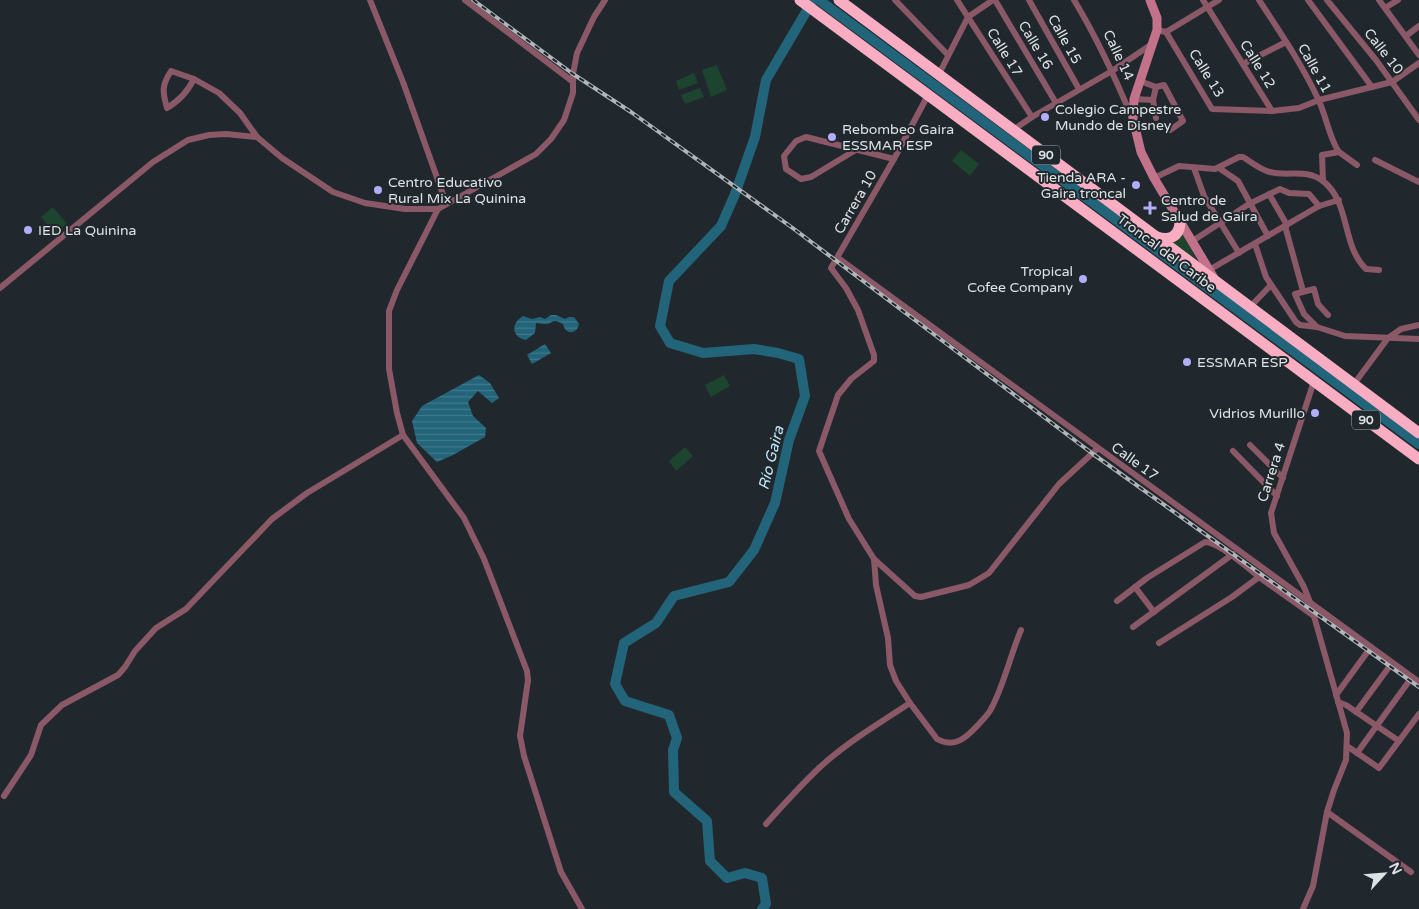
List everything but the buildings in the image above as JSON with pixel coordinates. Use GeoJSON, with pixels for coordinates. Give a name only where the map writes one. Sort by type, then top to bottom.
{"type":"FeatureCollection","features":[{"type":"Feature","properties":{"kind":"highway","name":"Troncal del Caribe"},"geometry":{"type":"LineString","coordinates":[[800,0],[1419,459]]}},
{"type":"Feature","properties":{"kind":"highway","name":"Troncal del Caribe"},"geometry":{"type":"LineString","coordinates":[[841,1],[1419,433]]}},
{"type":"Feature","properties":{"kind":"highway"},"geometry":{"type":"LineString","coordinates":[[1156,237],[1164,239],[1172,237],[1178,231],[1180,223]]}},
{"type":"Feature","properties":{"kind":"main road","name":"Calle 13"},"geometry":{"type":"LineString","coordinates":[[1132,119],[1134,99],[1154,43],[1161,31],[1150,0]]}},
{"type":"Feature","properties":{"kind":"main road","name":"Calle 14"},"geometry":{"type":"LineString","coordinates":[[1132,119],[1141,152],[1154,178],[1217,283]]}},
{"type":"Feature","properties":{"kind":"street"},"geometry":{"type":"LineString","coordinates":[[370,0],[403,82],[446,203]]}},
{"type":"Feature","properties":{"kind":"street"},"geometry":{"type":"LineString","coordinates":[[465,0],[572,81]]}},
{"type":"Feature","properties":{"kind":"street"},"geometry":{"type":"LineString","coordinates":[[582,909],[561,872],[524,756],[520,736],[528,680],[527,671],[484,559],[464,518],[403,435],[397,414],[389,369],[389,311],[397,290],[438,209],[536,154],[552,139],[564,120],[572,93],[577,53],[594,16],[605,0]]}},
{"type":"Feature","properties":{"kind":"street"},"geometry":{"type":"LineString","coordinates":[[896,0],[948,55]]}},
{"type":"Feature","properties":{"kind":"street","name":"Calle 17"},"geometry":{"type":"LineString","coordinates":[[957,0],[1032,117]]}},
{"type":"Feature","properties":{"kind":"street"},"geometry":{"type":"LineString","coordinates":[[939,74],[968,17],[994,0]]}},
{"type":"Feature","properties":{"kind":"street","name":"Calle 16"},"geometry":{"type":"LineString","coordinates":[[994,0],[1056,103]]}},
{"type":"Feature","properties":{"kind":"street","name":"Calle 15"},"geometry":{"type":"LineString","coordinates":[[1029,0],[1079,90]]}},
{"type":"Feature","properties":{"kind":"street","name":"Calle 14"},"geometry":{"type":"LineString","coordinates":[[1074,0],[1112,71],[1132,119]]}},
{"type":"Feature","properties":{"kind":"street","name":"Calle 12"},"geometry":{"type":"LineString","coordinates":[[1203,0],[1272,111]]}},
{"type":"Feature","properties":{"kind":"street"},"geometry":{"type":"LineString","coordinates":[[1161,31],[1219,0]]}},
{"type":"Feature","properties":{"kind":"street","name":"Calle 11"},"geometry":{"type":"LineString","coordinates":[[1259,0],[1286,42],[1319,100],[1338,152]]}},
{"type":"Feature","properties":{"kind":"street"},"geometry":{"type":"LineString","coordinates":[[1308,0],[1372,87]]}},
{"type":"Feature","properties":{"kind":"street","name":"Calle 10"},"geometry":{"type":"LineString","coordinates":[[1327,0],[1392,82],[1419,120]]}},
{"type":"Feature","properties":{"kind":"street"},"geometry":{"type":"LineString","coordinates":[[1379,0],[1419,54]]}},
{"type":"Feature","properties":{"kind":"street"},"geometry":{"type":"LineString","coordinates":[[1385,8],[1398,0]]}},
{"type":"Feature","properties":{"kind":"street"},"geometry":{"type":"LineString","coordinates":[[1406,36],[1419,26]]}},
{"type":"Feature","properties":{"kind":"street","name":"Calle 13"},"geometry":{"type":"LineString","coordinates":[[1161,31],[1212,108],[1237,110]]}},
{"type":"Feature","properties":{"kind":"street"},"geometry":{"type":"LineString","coordinates":[[1244,64],[1286,42]]}},
{"type":"Feature","properties":{"kind":"street"},"geometry":{"type":"LineString","coordinates":[[1013,130],[1112,71],[1154,43]]}},
{"type":"Feature","properties":{"kind":"street"},"geometry":{"type":"LineString","coordinates":[[1272,111],[1299,108],[1319,100],[1392,82],[1419,63]]}},
{"type":"Feature","properties":{"kind":"street"},"geometry":{"type":"LineString","coordinates":[[194,79],[188,91],[167,108],[163,95],[164,82],[171,71],[194,79],[219,93],[240,113],[257,137],[282,158],[334,192],[365,203],[405,209],[438,209]]}},
{"type":"Feature","properties":{"kind":"street"},"geometry":{"type":"LineString","coordinates":[[1140,81],[1156,87],[1164,85],[1183,121],[1170,130]]}},
{"type":"Feature","properties":{"kind":"street"},"geometry":{"type":"LineString","coordinates":[[1156,87],[1153,100],[1156,118]]}},
{"type":"Feature","properties":{"kind":"street","name":"Carrera 10"},"geometry":{"type":"LineString","coordinates":[[874,559],[849,519],[819,451],[838,395],[851,379],[874,361],[874,355],[858,310],[846,288],[831,268],[894,160],[928,95]]}},
{"type":"Feature","properties":{"kind":"street"},"geometry":{"type":"LineString","coordinates":[[1134,99],[1153,100]]}},
{"type":"Feature","properties":{"kind":"street","name":"Calle 12"},"geometry":{"type":"LineString","coordinates":[[1237,110],[1272,111]]}},
{"type":"Feature","properties":{"kind":"street"},"geometry":{"type":"LineString","coordinates":[[1,288],[154,162],[188,140],[209,135],[226,134],[257,137]]}},
{"type":"Feature","properties":{"kind":"street"},"geometry":{"type":"LineString","coordinates":[[854,150],[812,177],[801,179],[786,169],[784,156],[796,141],[806,137],[894,160]]}},
{"type":"Feature","properties":{"kind":"street"},"geometry":{"type":"LineString","coordinates":[[1323,181],[1322,155],[1338,152],[1357,165]]}},
{"type":"Feature","properties":{"kind":"street"},"geometry":{"type":"LineString","coordinates":[[1154,178],[1179,166],[1205,169],[1219,168],[1228,162],[1243,157],[1270,172],[1312,175],[1323,181],[1338,200],[1358,261],[1366,270],[1379,270]]}},
{"type":"Feature","properties":{"kind":"street"},"geometry":{"type":"LineString","coordinates":[[1375,160],[1419,182]]}},
{"type":"Feature","properties":{"kind":"street"},"geometry":{"type":"LineString","coordinates":[[1194,168],[1204,196],[1239,254]]}},
{"type":"Feature","properties":{"kind":"street"},"geometry":{"type":"LineString","coordinates":[[1219,168],[1238,181],[1268,236]]}},
{"type":"Feature","properties":{"kind":"street"},"geometry":{"type":"LineString","coordinates":[[1191,242],[1249,204],[1280,189],[1289,193],[1309,194],[1319,206]]}},
{"type":"Feature","properties":{"kind":"street"},"geometry":{"type":"LineString","coordinates":[[1269,194],[1286,226],[1303,291]]}},
{"type":"Feature","properties":{"kind":"street"},"geometry":{"type":"LineString","coordinates":[[1209,270],[1319,206],[1338,200]]}},
{"type":"Feature","properties":{"kind":"street"},"geometry":{"type":"LineString","coordinates":[[1256,244],[1270,286],[1300,325],[1317,327],[1345,336],[1419,339]]}},
{"type":"Feature","properties":{"kind":"street","name":"Calle 17"},"geometry":{"type":"LineString","coordinates":[[838,258],[1097,449],[1419,682]]}},
{"type":"Feature","properties":{"kind":"street"},"geometry":{"type":"LineString","coordinates":[[1250,307],[1270,286]]}},
{"type":"Feature","properties":{"kind":"street"},"geometry":{"type":"LineString","coordinates":[[1317,327],[1304,314],[1295,294],[1314,289],[1318,304],[1328,315]]}},
{"type":"Feature","properties":{"kind":"street"},"geometry":{"type":"LineString","coordinates":[[1354,384],[1388,338],[1401,329],[1419,325]]}},
{"type":"Feature","properties":{"kind":"street","name":"Carrera 4"},"geometry":{"type":"LineString","coordinates":[[1310,602],[1304,587],[1274,533],[1271,514],[1314,381]]}},
{"type":"Feature","properties":{"kind":"street"},"geometry":{"type":"LineString","coordinates":[[4,796],[31,755],[41,725],[62,705],[118,675],[125,667],[134,650],[156,628],[186,609],[272,519],[307,493],[403,435]]}},
{"type":"Feature","properties":{"kind":"street"},"geometry":{"type":"LineString","coordinates":[[1250,445],[1283,478]]}},
{"type":"Feature","properties":{"kind":"street"},"geometry":{"type":"LineString","coordinates":[[874,559],[915,596],[921,597],[969,585],[989,573],[1059,484],[1097,449]]}},
{"type":"Feature","properties":{"kind":"street"},"geometry":{"type":"LineString","coordinates":[[1233,451],[1277,496]]}},
{"type":"Feature","properties":{"kind":"street"},"geometry":{"type":"LineString","coordinates":[[1116,601],[1204,542],[1211,543],[1231,556],[1314,616]]}},
{"type":"Feature","properties":{"kind":"street"},"geometry":{"type":"LineString","coordinates":[[1132,627],[1231,556],[1236,549]]}},
{"type":"Feature","properties":{"kind":"street"},"geometry":{"type":"LineString","coordinates":[[874,559],[876,585],[888,638],[890,665],[896,681],[910,703],[937,739],[941,741],[954,743],[963,740],[990,711],[1021,630]]}},
{"type":"Feature","properties":{"kind":"street"},"geometry":{"type":"LineString","coordinates":[[1159,643],[1232,597],[1258,577]]}},
{"type":"Feature","properties":{"kind":"street"},"geometry":{"type":"LineString","coordinates":[[1135,587],[1154,612]]}},
{"type":"Feature","properties":{"kind":"street"},"geometry":{"type":"LineString","coordinates":[[1303,909],[1313,886],[1328,812],[1334,790],[1346,760],[1347,746],[1347,733],[1310,602]]}},
{"type":"Feature","properties":{"kind":"street"},"geometry":{"type":"LineString","coordinates":[[1337,698],[1371,647]]}},
{"type":"Feature","properties":{"kind":"street"},"geometry":{"type":"LineString","coordinates":[[1356,712],[1392,663]]}},
{"type":"Feature","properties":{"kind":"street"},"geometry":{"type":"LineString","coordinates":[[1357,753],[1412,677]]}},
{"type":"Feature","properties":{"kind":"street"},"geometry":{"type":"LineString","coordinates":[[1337,698],[1399,741]]}},
{"type":"Feature","properties":{"kind":"street"},"geometry":{"type":"LineString","coordinates":[[766,824],[792,794],[820,767],[874,726],[910,703]]}},
{"type":"Feature","properties":{"kind":"street"},"geometry":{"type":"LineString","coordinates":[[1347,746],[1379,768],[1419,714]]}},
{"type":"Feature","properties":{"kind":"street"},"geometry":{"type":"LineString","coordinates":[[1328,812],[1411,872]]}},
{"type":"Feature","properties":{"kind":"green space"},"geometry":{"type":"Polygon","coordinates":[[[717,65],[727,90],[711,97],[702,70],[717,65]]]}},
{"type":"Feature","properties":{"kind":"green space"},"geometry":{"type":"Polygon","coordinates":[[[694,73],[698,83],[679,90],[676,81],[694,73]]]}},
{"type":"Feature","properties":{"kind":"green space"},"geometry":{"type":"Polygon","coordinates":[[[700,88],[704,97],[685,104],[681,95],[700,88]]]}},
{"type":"Feature","properties":{"kind":"green space"},"geometry":{"type":"Polygon","coordinates":[[[961,150],[979,164],[970,176],[952,161],[961,150]]]}},
{"type":"Feature","properties":{"kind":"green space"},"geometry":{"type":"Polygon","coordinates":[[[53,207],[67,224],[55,234],[41,217],[53,207]]]}},
{"type":"Feature","properties":{"kind":"green space"},"geometry":{"type":"Polygon","coordinates":[[[1182,231],[1201,269],[1170,242],[1182,231]]]}},
{"type":"Feature","properties":{"kind":"green space"},"geometry":{"type":"Polygon","coordinates":[[[724,375],[730,386],[711,397],[705,385],[724,375]]]}},
{"type":"Feature","properties":{"kind":"green space"},"geometry":{"type":"Polygon","coordinates":[[[685,447],[693,456],[676,471],[669,461],[685,447]]]}},
{"type":"Feature","properties":{"kind":"water"},"geometry":{"type":"Polygon","coordinates":[[[551,315],[565,319],[574,317],[579,324],[578,328],[574,332],[568,332],[563,324],[554,321],[547,324],[536,323],[535,333],[526,340],[515,333],[516,322],[523,316],[532,319],[540,317],[545,319],[551,315]]]}},
{"type":"Feature","properties":{"kind":"water"},"geometry":{"type":"Polygon","coordinates":[[[545,344],[551,353],[532,364],[527,355],[545,344]]]}},
{"type":"Feature","properties":{"kind":"water"},"geometry":{"type":"Polygon","coordinates":[[[479,375],[490,383],[499,398],[492,403],[478,391],[468,402],[473,416],[486,428],[485,437],[437,462],[417,443],[412,421],[422,406],[479,375]]]}},
{"type":"Feature","properties":{"kind":"waterway","name":"Río Gaira"},"geometry":{"type":"LineString","coordinates":[[762,909],[766,904],[762,878],[745,873],[727,878],[710,861],[707,821],[674,792],[673,750],[677,738],[669,715],[625,701],[615,684],[624,643],[656,623],[674,596],[729,582],[754,550],[775,503],[789,440],[805,396],[799,359],[754,349],[703,353],[670,343],[660,326],[669,281],[721,226],[735,194],[755,137],[766,80],[813,0]]}},
{"type":"Feature","properties":{"kind":"waterway"},"geometry":{"type":"LineString","coordinates":[[819,0],[1419,444]]}},
{"type":"Feature","properties":{"kind":"railway"},"geometry":{"type":"LineString","coordinates":[[473,0],[573,74],[631,112],[794,229],[1093,454],[1419,687]]}},
{"type":"Feature","properties":{"kind":"place","name":"Colegio Campestre Mundo de Disney"},"geometry":{"type":"Point","coordinates":[1045,117]}},
{"type":"Feature","properties":{"kind":"place","name":"Rebombeo Gaira ESSMAR ESP"},"geometry":{"type":"Point","coordinates":[832,137]}},
{"type":"Feature","properties":{"kind":"place","name":"Tienda ARA - Gaira troncal"},"geometry":{"type":"Point","coordinates":[1136,185]}},
{"type":"Feature","properties":{"kind":"place","name":"Centro Educativo Rural Mix La Quinina"},"geometry":{"type":"Point","coordinates":[378,190]}},
{"type":"Feature","properties":{"kind":"place","name":"Centro de Salud de Gaira"},"geometry":{"type":"Point","coordinates":[1150,208]}},
{"type":"Feature","properties":{"kind":"place","name":"IED La Quinina"},"geometry":{"type":"Point","coordinates":[28,230]}},
{"type":"Feature","properties":{"kind":"place","name":"Tropical Cofee Company"},"geometry":{"type":"Point","coordinates":[1083,279]}},
{"type":"Feature","properties":{"kind":"place","name":"ESSMAR ESP"},"geometry":{"type":"Point","coordinates":[1187,362]}},
{"type":"Feature","properties":{"kind":"place","name":"Vidrios Murillo"},"geometry":{"type":"Point","coordinates":[1315,413]}}]}
